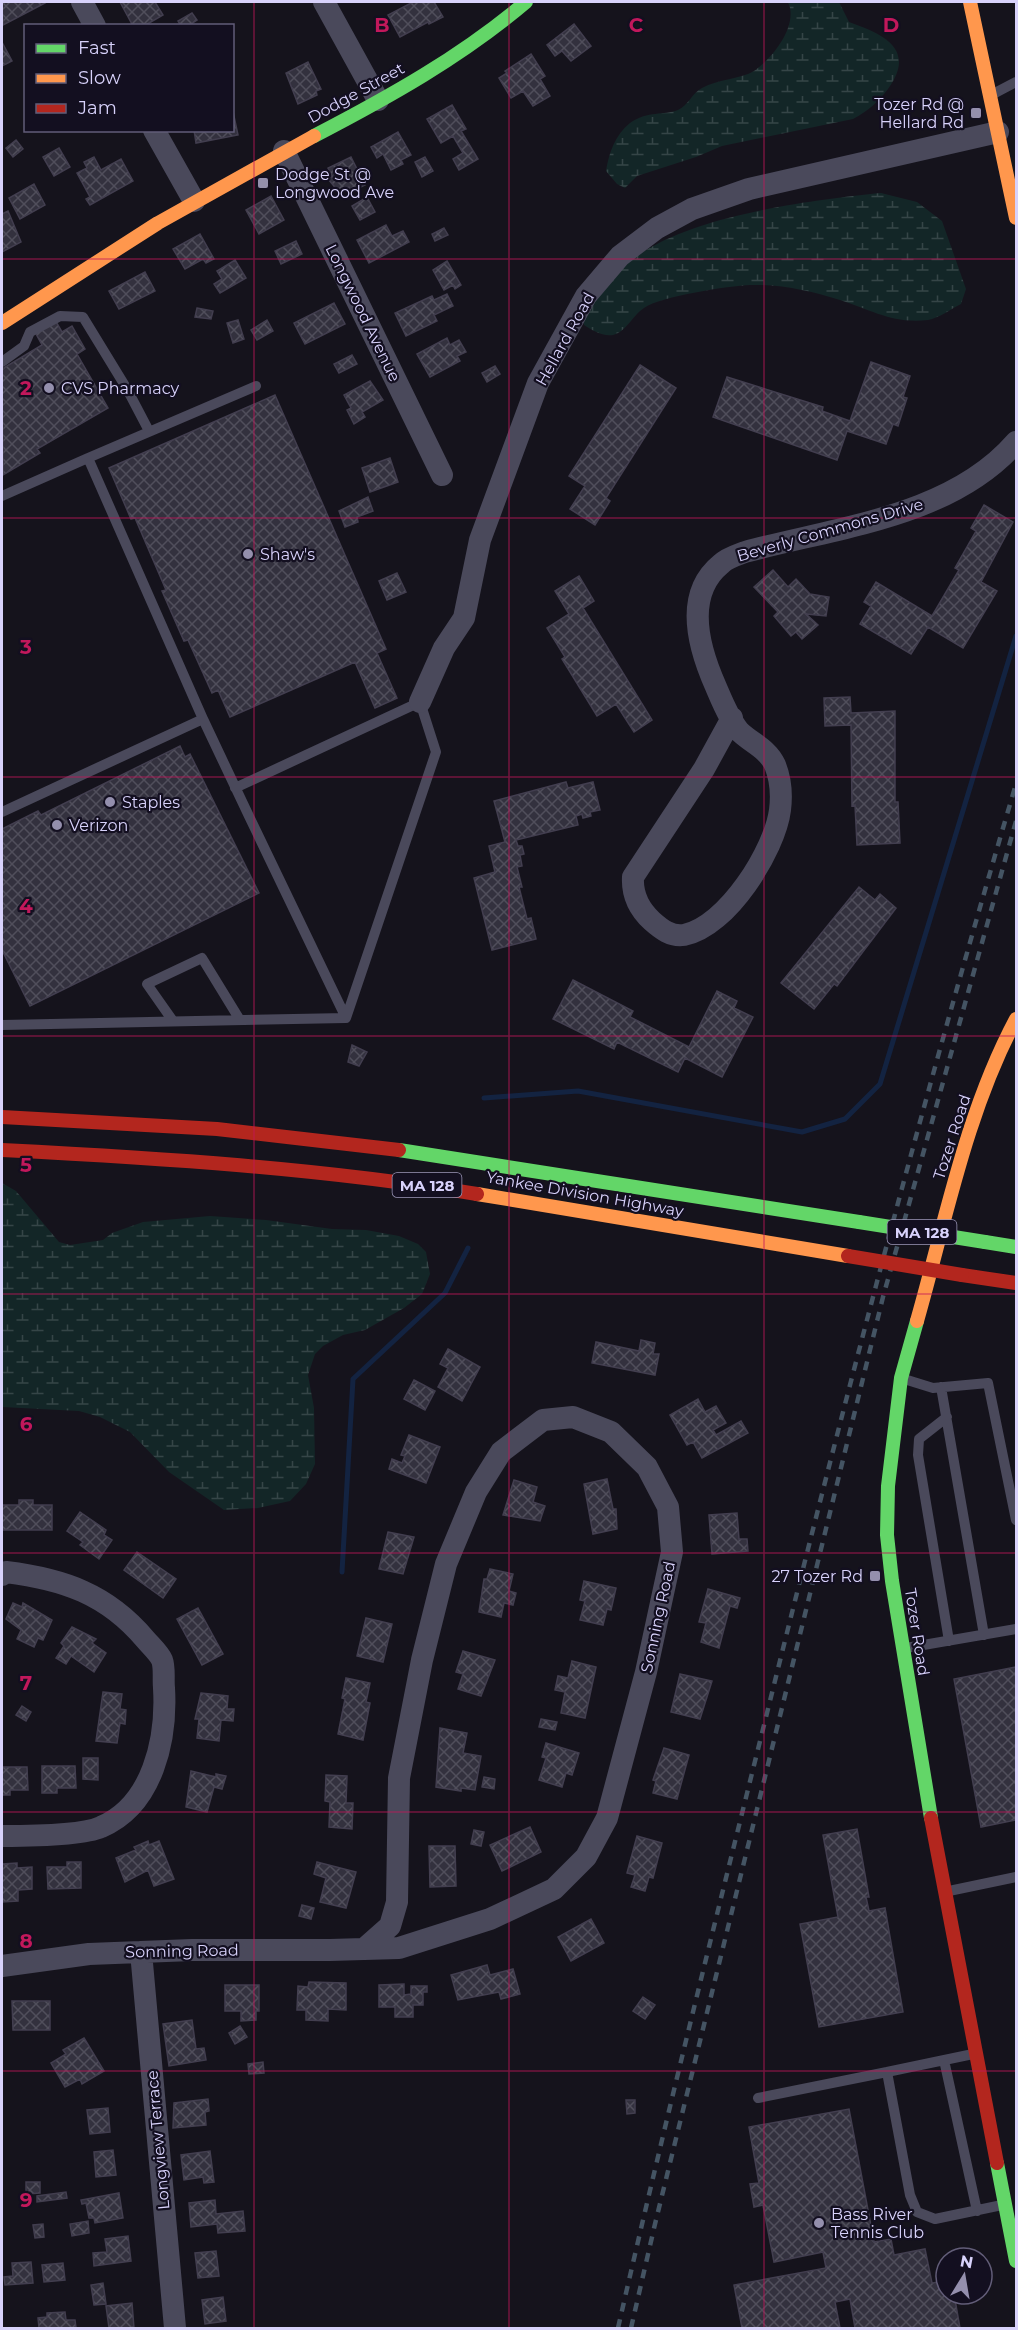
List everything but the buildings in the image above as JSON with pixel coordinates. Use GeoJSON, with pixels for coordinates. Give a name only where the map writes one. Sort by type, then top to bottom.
{"type":"FeatureCollection","features":[{"type":"Feature","properties":{"kind":"main road"},"geometry":{"type":"LineString","coordinates":[[970,2],[1017,218]]}},
{"type":"Feature","properties":{"kind":"main road","name":"Dodge Street"},"geometry":{"type":"LineString","coordinates":[[2,323],[194,201],[430,72],[475,42],[523,3]]}},
{"type":"Feature","properties":{"kind":"main road","name":"Dodge Street"},"geometry":{"type":"LineString","coordinates":[[84,253],[194,201]]}},
{"type":"Feature","properties":{"kind":"main road","name":"Tozer Road"},"geometry":{"type":"LineString","coordinates":[[1017,1019],[997,1055],[956,1172],[948,1211],[901,1378],[888,1486],[887,1535],[903,1649],[946,1892],[1017,2260]]}},
{"type":"Feature","properties":{"kind":"main road","name":"Yankee Division Highway"},"geometry":{"type":"LineString","coordinates":[[2,1117],[135,1124],[356,1143],[509,1165],[1017,1246]]}},
{"type":"Feature","properties":{"kind":"main road","name":"Yankee Division Highway"},"geometry":{"type":"LineString","coordinates":[[2,1150],[183,1159],[411,1183],[1017,1283]]}},
{"type":"Feature","properties":{"kind":"street"},"geometry":{"type":"LineString","coordinates":[[82,2],[95,24]]}},
{"type":"Feature","properties":{"kind":"street"},"geometry":{"type":"LineString","coordinates":[[324,2],[378,100]]}},
{"type":"Feature","properties":{"kind":"street"},"geometry":{"type":"LineString","coordinates":[[155,132],[194,201]]}},
{"type":"Feature","properties":{"kind":"street","name":"Hellard Road"},"geometry":{"type":"LineString","coordinates":[[420,702],[444,648],[464,618],[480,540],[538,384],[586,296],[620,256],[657,228],[693,210],[749,189],[998,132]]}},
{"type":"Feature","properties":{"kind":"street","name":"Longwood Avenue"},"geometry":{"type":"LineString","coordinates":[[284,151],[442,475]]}},
{"type":"Feature","properties":{"kind":"street","name":"Beverly Commons Drive"},"geometry":{"type":"LineString","coordinates":[[732,718],[704,769],[633,877],[633,892],[648,917],[664,932],[682,936],[704,928],[723,912],[746,885],[778,821],[782,790],[774,764],[760,746],[739,731],[701,652],[696,622],[708,578],[722,562],[745,552],[911,510],[954,490],[1005,455],[1017,442]]}},
{"type":"Feature","properties":{"kind":"street","name":"Sonning Road"},"geometry":{"type":"LineString","coordinates":[[2,1966],[89,1954],[141,1952],[364,1949],[399,1948],[490,1919],[554,1889],[586,1857],[607,1818],[646,1672],[672,1552],[668,1507],[646,1467],[611,1432],[573,1417],[543,1420],[501,1452],[476,1492],[446,1564],[422,1660],[399,1778],[397,1902],[390,1926],[364,1949]]}},
{"type":"Feature","properties":{"kind":"street"},"geometry":{"type":"LineString","coordinates":[[2,1575],[6,1572],[45,1576],[92,1593],[132,1624],[162,1660],[165,1709],[155,1766],[132,1806],[100,1828],[33,1836],[2,1836]]}},
{"type":"Feature","properties":{"kind":"street","name":"Longview Terrace"},"geometry":{"type":"LineString","coordinates":[[141,1952],[175,2328]]}},
{"type":"Feature","properties":{"kind":"lane"},"geometry":{"type":"LineString","coordinates":[[990,95],[1017,82]]}},
{"type":"Feature","properties":{"kind":"lane"},"geometry":{"type":"LineString","coordinates":[[2,362],[24,346],[30,332],[60,315],[83,317],[127,389],[149,432]]}},
{"type":"Feature","properties":{"kind":"lane"},"geometry":{"type":"LineString","coordinates":[[2,496],[256,386]]}},
{"type":"Feature","properties":{"kind":"lane"},"geometry":{"type":"LineString","coordinates":[[88,458],[203,719],[346,1018]]}},
{"type":"Feature","properties":{"kind":"lane"},"geometry":{"type":"LineString","coordinates":[[235,788],[420,702],[436,752],[346,1018]]}},
{"type":"Feature","properties":{"kind":"lane"},"geometry":{"type":"LineString","coordinates":[[2,812],[203,719]]}},
{"type":"Feature","properties":{"kind":"lane"},"geometry":{"type":"LineString","coordinates":[[173,1021],[147,984],[202,958],[240,1020]]}},
{"type":"Feature","properties":{"kind":"lane"},"geometry":{"type":"LineString","coordinates":[[2,1025],[346,1018]]}},
{"type":"Feature","properties":{"kind":"lane"},"geometry":{"type":"LineString","coordinates":[[901,1378],[933,1388],[988,1383],[1017,1520]]}},
{"type":"Feature","properties":{"kind":"lane"},"geometry":{"type":"LineString","coordinates":[[941,1387],[984,1635]]}},
{"type":"Feature","properties":{"kind":"lane"},"geometry":{"type":"LineString","coordinates":[[946,1417],[919,1439],[918,1455],[949,1641]]}},
{"type":"Feature","properties":{"kind":"lane"},"geometry":{"type":"LineString","coordinates":[[903,1649],[1017,1629]]}},
{"type":"Feature","properties":{"kind":"lane"},"geometry":{"type":"LineString","coordinates":[[946,1892],[1017,1877]]}},
{"type":"Feature","properties":{"kind":"lane"},"geometry":{"type":"LineString","coordinates":[[758,2098],[976,2053]]}},
{"type":"Feature","properties":{"kind":"lane"},"geometry":{"type":"LineString","coordinates":[[944,2060],[977,2211]]}},
{"type":"Feature","properties":{"kind":"lane"},"geometry":{"type":"LineString","coordinates":[[887,2072],[910,2194],[916,2212],[935,2219],[1005,2204]]}},
{"type":"Feature","properties":{"kind":"green space"},"geometry":{"type":"Polygon","coordinates":[[[788,2],[839,2],[849,22],[874,32],[892,45],[899,63],[896,75],[880,98],[853,119],[722,146],[637,176],[625,188],[617,184],[606,171],[620,133],[630,123],[643,116],[678,110],[685,106],[699,90],[708,85],[754,71],[776,50],[787,31],[790,21],[788,2]]]}},
{"type":"Feature","properties":{"kind":"green space"},"geometry":{"type":"Polygon","coordinates":[[[881,193],[917,202],[942,221],[966,289],[961,304],[932,319],[915,321],[882,315],[807,291],[750,285],[696,292],[665,299],[644,308],[622,330],[613,335],[602,334],[584,325],[582,314],[628,263],[652,247],[681,233],[749,213],[820,200],[881,193]]]}},
{"type":"Feature","properties":{"kind":"green space"},"geometry":{"type":"Polygon","coordinates":[[[2,1183],[16,1191],[59,1242],[70,1245],[103,1240],[112,1233],[143,1222],[210,1216],[266,1220],[332,1229],[366,1230],[399,1236],[418,1244],[426,1252],[430,1274],[422,1294],[404,1308],[365,1330],[343,1335],[323,1346],[315,1354],[308,1375],[314,1408],[315,1464],[306,1484],[290,1501],[258,1508],[224,1510],[169,1472],[130,1432],[100,1417],[79,1411],[2,1407],[2,1183]]]}},
{"type":"Feature","properties":{"kind":"waterway"},"geometry":{"type":"LineString","coordinates":[[484,1098],[578,1091],[802,1132],[845,1119],[880,1084],[1016,636]]}},
{"type":"Feature","properties":{"kind":"waterway"},"geometry":{"type":"LineString","coordinates":[[342,1572],[353,1379],[445,1293],[468,1248]]}},
{"type":"Feature","properties":{"kind":"railway"},"geometry":{"type":"LineString","coordinates":[[618,2328],[767,1713],[886,1247],[1016,784]]}},
{"type":"Feature","properties":{"kind":"railway"},"geometry":{"type":"LineString","coordinates":[[631,2328],[883,1297],[1016,821]]}},
{"type":"Feature","properties":{"kind":"traffic: fast"},"geometry":{"type":"LineString","coordinates":[[314,136],[424,75],[476,41],[526,2]]}},
{"type":"Feature","properties":{"kind":"traffic: fast"},"geometry":{"type":"LineString","coordinates":[[399,1150],[859,1222]]}},
{"type":"Feature","properties":{"kind":"traffic: fast"},"geometry":{"type":"LineString","coordinates":[[859,1222],[985,1242]]}},
{"type":"Feature","properties":{"kind":"traffic: fast"},"geometry":{"type":"LineString","coordinates":[[985,1242],[1016,1247]]}},
{"type":"Feature","properties":{"kind":"traffic: fast"},"geometry":{"type":"LineString","coordinates":[[917,1321],[901,1378],[888,1486],[887,1535],[892,1581],[931,1818]]}},
{"type":"Feature","properties":{"kind":"traffic: fast"},"geometry":{"type":"LineString","coordinates":[[997,2163],[1016,2261]]}},
{"type":"Feature","properties":{"kind":"traffic: slow"},"geometry":{"type":"LineString","coordinates":[[970,2],[1016,218]]}},
{"type":"Feature","properties":{"kind":"traffic: slow"},"geometry":{"type":"LineString","coordinates":[[2,323],[158,223],[314,136]]}},
{"type":"Feature","properties":{"kind":"traffic: slow"},"geometry":{"type":"LineString","coordinates":[[917,1321],[970,1129],[1016,1019]]}},
{"type":"Feature","properties":{"kind":"traffic: slow"},"geometry":{"type":"LineString","coordinates":[[477,1194],[848,1256]]}},
{"type":"Feature","properties":{"kind":"traffic: jam"},"geometry":{"type":"LineString","coordinates":[[2,1117],[217,1129],[399,1150]]}},
{"type":"Feature","properties":{"kind":"traffic: jam"},"geometry":{"type":"LineString","coordinates":[[2,1150],[240,1165],[359,1177],[477,1194]]}},
{"type":"Feature","properties":{"kind":"traffic: jam"},"geometry":{"type":"LineString","coordinates":[[848,1256],[962,1275]]}},
{"type":"Feature","properties":{"kind":"traffic: jam"},"geometry":{"type":"LineString","coordinates":[[962,1275],[1016,1283]]}},
{"type":"Feature","properties":{"kind":"traffic: jam"},"geometry":{"type":"LineString","coordinates":[[931,1818],[997,2163]]}},
{"type":"Feature","properties":{"kind":"place","name":"Tozer Rd @ Hellard Rd"},"geometry":{"type":"Point","coordinates":[976,113]}},
{"type":"Feature","properties":{"kind":"place","name":"Dodge St @ Longwood Ave"},"geometry":{"type":"Point","coordinates":[263,183]}},
{"type":"Feature","properties":{"kind":"place","name":"CVS Pharmacy"},"geometry":{"type":"Point","coordinates":[49,388]}},
{"type":"Feature","properties":{"kind":"place","name":"Shaw's"},"geometry":{"type":"Point","coordinates":[248,554]}},
{"type":"Feature","properties":{"kind":"place","name":"Staples"},"geometry":{"type":"Point","coordinates":[110,802]}},
{"type":"Feature","properties":{"kind":"place","name":"Verizon"},"geometry":{"type":"Point","coordinates":[57,825]}},
{"type":"Feature","properties":{"kind":"place","name":"27 Tozer Rd"},"geometry":{"type":"Point","coordinates":[875,1576]}},
{"type":"Feature","properties":{"kind":"place","name":"Bass River Tennis Club"},"geometry":{"type":"Point","coordinates":[819,2223]}}]}
